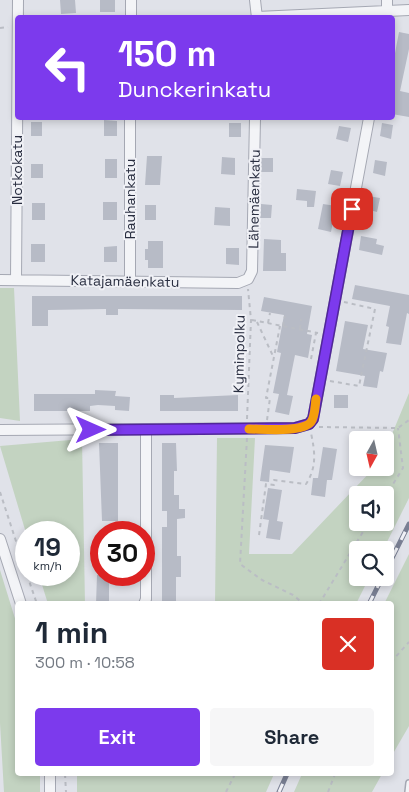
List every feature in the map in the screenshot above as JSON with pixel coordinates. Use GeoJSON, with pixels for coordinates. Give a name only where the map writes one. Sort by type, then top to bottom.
{"type":"FeatureCollection","features":[{"type":"Feature","properties":{"kind":"street","name":"Notkokatu"},"geometry":{"type":"LineString","coordinates":[[18,0],[18,15]]}},
{"type":"Feature","properties":{"kind":"street"},"geometry":{"type":"LineString","coordinates":[[131,0],[131,15]]}},
{"type":"Feature","properties":{"kind":"street"},"geometry":{"type":"LineString","coordinates":[[255,0],[257,15]]}},
{"type":"Feature","properties":{"kind":"street"},"geometry":{"type":"LineString","coordinates":[[387,0],[387,14]]}},
{"type":"Feature","properties":{"kind":"street"},"geometry":{"type":"LineString","coordinates":[[344,15],[387,14],[409,10]]}},
{"type":"Feature","properties":{"kind":"street","name":"Notkokatu"},"geometry":{"type":"LineString","coordinates":[[16,280],[17,120]]}},
{"type":"Feature","properties":{"kind":"street","name":"Rauhankatu"},"geometry":{"type":"LineString","coordinates":[[130,120],[130,281]]}},
{"type":"Feature","properties":{"kind":"street","name":"Lähemäenkatu"},"geometry":{"type":"LineString","coordinates":[[248,279],[252,271],[255,120]]}},
{"type":"Feature","properties":{"kind":"street"},"geometry":{"type":"LineString","coordinates":[[0,430],[146,430],[247,434],[295,428],[309,424],[313,419],[369,120]]}},
{"type":"Feature","properties":{"kind":"street","name":"Katajamäenkatu"},"geometry":{"type":"LineString","coordinates":[[0,280],[238,283],[248,279]]}},
{"type":"Feature","properties":{"kind":"street"},"geometry":{"type":"LineString","coordinates":[[145,601],[146,430]]}},
{"type":"Feature","properties":{"kind":"street"},"geometry":{"type":"LineString","coordinates":[[0,539],[20,601]]}},
{"type":"Feature","properties":{"kind":"street"},"geometry":{"type":"LineString","coordinates":[[50,776],[50,792]]}},
{"type":"Feature","properties":{"kind":"lane"},"geometry":{"type":"LineString","coordinates":[[408,792],[409,783]]}},
{"type":"Feature","properties":{"kind":"path","name":"Kyminpolku"},"geometry":{"type":"LineString","coordinates":[[248,279],[251,320],[240,564],[262,580],[293,595],[300,601]]}},
{"type":"Feature","properties":{"kind":"path"},"geometry":{"type":"LineString","coordinates":[[320,379],[359,386],[375,309],[336,301]]}},
{"type":"Feature","properties":{"kind":"path"},"geometry":{"type":"LineString","coordinates":[[268,324],[270,313]]}},
{"type":"Feature","properties":{"kind":"path"},"geometry":{"type":"LineString","coordinates":[[260,422],[267,422],[270,398],[266,398],[273,356],[285,316]]}},
{"type":"Feature","properties":{"kind":"path"},"geometry":{"type":"LineString","coordinates":[[300,330],[302,319]]}},
{"type":"Feature","properties":{"kind":"path"},"geometry":{"type":"LineString","coordinates":[[251,320],[323,334]]}},
{"type":"Feature","properties":{"kind":"path"},"geometry":{"type":"LineString","coordinates":[[257,322],[273,356]]}},
{"type":"Feature","properties":{"kind":"path"},"geometry":{"type":"LineString","coordinates":[[312,358],[316,333]]}},
{"type":"Feature","properties":{"kind":"path"},"geometry":{"type":"LineString","coordinates":[[309,424],[321,428],[398,428],[409,420]]}},
{"type":"Feature","properties":{"kind":"path"},"geometry":{"type":"LineString","coordinates":[[259,535],[266,484],[274,485],[274,480],[306,484],[314,472],[315,450],[309,424]]}},
{"type":"Feature","properties":{"kind":"path"},"geometry":{"type":"LineString","coordinates":[[392,486],[403,468],[398,428]]}},
{"type":"Feature","properties":{"kind":"path"},"geometry":{"type":"LineString","coordinates":[[0,492],[15,537]]}},
{"type":"Feature","properties":{"kind":"path"},"geometry":{"type":"LineString","coordinates":[[322,601],[364,531]]}},
{"type":"Feature","properties":{"kind":"path"},"geometry":{"type":"LineString","coordinates":[[31,586],[35,601]]}},
{"type":"Feature","properties":{"kind":"path"},"geometry":{"type":"LineString","coordinates":[[394,659],[409,642]]}},
{"type":"Feature","properties":{"kind":"path"},"geometry":{"type":"LineString","coordinates":[[65,776],[66,792]]}},
{"type":"Feature","properties":{"kind":"path"},"geometry":{"type":"LineString","coordinates":[[226,792],[234,776]]}},
{"type":"Feature","properties":{"kind":"path"},"geometry":{"type":"LineString","coordinates":[[328,792],[334,776]]}},
{"type":"Feature","properties":{"kind":"green space"},"geometry":{"type":"Polygon","coordinates":[[[0,288],[14,288],[20,421],[0,418],[0,288]]]}},
{"type":"Feature","properties":{"kind":"green space"},"geometry":{"type":"Polygon","coordinates":[[[409,393],[409,498],[394,528],[394,486],[357,486],[366,476],[394,476],[393,431],[409,393]]]}},
{"type":"Feature","properties":{"kind":"green space"},"geometry":{"type":"Polygon","coordinates":[[[217,438],[255,438],[249,554],[292,554],[349,494],[349,531],[392,531],[388,541],[349,541],[349,586],[365,586],[358,601],[215,601],[217,438]]]}},
{"type":"Feature","properties":{"kind":"green space"},"geometry":{"type":"Polygon","coordinates":[[[82,439],[85,601],[47,601],[42,586],[80,586],[80,521],[22,521],[0,446],[82,439]]]}},
{"type":"Feature","properties":{"kind":"green space"},"geometry":{"type":"Polygon","coordinates":[[[409,554],[409,726],[394,752],[394,601],[386,601],[409,554]]]}},
{"type":"Feature","properties":{"kind":"green space"},"geometry":{"type":"Polygon","coordinates":[[[0,570],[15,619],[15,776],[40,776],[40,792],[4,792],[0,723],[0,570]]]}},
{"type":"Feature","properties":{"kind":"green space"},"geometry":{"type":"Polygon","coordinates":[[[77,776],[273,776],[266,792],[77,792],[77,776]]]}},
{"type":"Feature","properties":{"kind":"green space"},"geometry":{"type":"Polygon","coordinates":[[[301,776],[381,776],[372,792],[294,792],[301,776]]]}},
{"type":"Feature","properties":{"kind":"building"},"geometry":{"type":"Polygon","coordinates":[[[60,0],[75,0],[76,13],[61,14],[60,0]]]}},
{"type":"Feature","properties":{"kind":"building"},"geometry":{"type":"Polygon","coordinates":[[[100,0],[115,0],[115,12],[100,12],[100,0]]]}},
{"type":"Feature","properties":{"kind":"building"},"geometry":{"type":"Polygon","coordinates":[[[399,32],[409,34],[409,49],[400,91],[409,93],[409,117],[395,115],[395,53],[399,32]]]}},
{"type":"Feature","properties":{"kind":"building"},"geometry":{"type":"Polygon","coordinates":[[[104,120],[117,121],[117,136],[104,136],[104,120]]]}},
{"type":"Feature","properties":{"kind":"building"},"geometry":{"type":"Polygon","coordinates":[[[31,122],[42,122],[42,136],[31,136],[31,122]]]}},
{"type":"Feature","properties":{"kind":"building"},"geometry":{"type":"Polygon","coordinates":[[[229,123],[241,123],[241,137],[229,137],[229,123]]]}},
{"type":"Feature","properties":{"kind":"building"},"geometry":{"type":"Polygon","coordinates":[[[382,123],[393,125],[391,139],[380,136],[382,123]]]}},
{"type":"Feature","properties":{"kind":"building"},"geometry":{"type":"Polygon","coordinates":[[[339,126],[351,128],[348,142],[336,139],[339,126]]]}},
{"type":"Feature","properties":{"kind":"building"},"geometry":{"type":"Polygon","coordinates":[[[147,156],[162,156],[160,185],[145,185],[147,156]]]}},
{"type":"Feature","properties":{"kind":"building"},"geometry":{"type":"Polygon","coordinates":[[[222,157],[235,158],[235,175],[221,174],[222,157]]]}},
{"type":"Feature","properties":{"kind":"building"},"geometry":{"type":"Polygon","coordinates":[[[261,158],[273,158],[273,172],[261,172],[261,158]]]}},
{"type":"Feature","properties":{"kind":"building"},"geometry":{"type":"Polygon","coordinates":[[[105,159],[117,159],[117,178],[105,178],[105,159]]]}},
{"type":"Feature","properties":{"kind":"building"},"geometry":{"type":"Polygon","coordinates":[[[375,160],[387,162],[385,176],[373,173],[375,160]]]}},
{"type":"Feature","properties":{"kind":"building"},"geometry":{"type":"Polygon","coordinates":[[[31,164],[43,164],[43,178],[31,178],[31,164]]]}},
{"type":"Feature","properties":{"kind":"building"},"geometry":{"type":"Polygon","coordinates":[[[331,170],[343,172],[340,186],[328,184],[331,170]]]}},
{"type":"Feature","properties":{"kind":"building"},"geometry":{"type":"Polygon","coordinates":[[[297,189],[316,191],[314,207],[307,207],[307,201],[296,200],[297,189]]]}},
{"type":"Feature","properties":{"kind":"building"},"geometry":{"type":"Polygon","coordinates":[[[368,196],[380,198],[377,212],[366,209],[368,196]]]}},
{"type":"Feature","properties":{"kind":"building"},"geometry":{"type":"Polygon","coordinates":[[[103,202],[117,202],[117,220],[103,220],[103,202]]]}},
{"type":"Feature","properties":{"kind":"building"},"geometry":{"type":"Polygon","coordinates":[[[32,203],[45,203],[45,220],[32,220],[32,203]]]}},
{"type":"Feature","properties":{"kind":"building"},"geometry":{"type":"Polygon","coordinates":[[[261,204],[272,205],[271,218],[260,218],[261,204]]]}},
{"type":"Feature","properties":{"kind":"building"},"geometry":{"type":"Polygon","coordinates":[[[323,204],[336,206],[331,232],[318,229],[323,204]]]}},
{"type":"Feature","properties":{"kind":"building"},"geometry":{"type":"Polygon","coordinates":[[[145,205],[156,205],[156,220],[145,220],[145,205]]]}},
{"type":"Feature","properties":{"kind":"building"},"geometry":{"type":"Polygon","coordinates":[[[215,207],[230,208],[230,226],[214,225],[215,207]]]}},
{"type":"Feature","properties":{"kind":"building"},"geometry":{"type":"Polygon","coordinates":[[[361,236],[377,239],[376,244],[384,246],[382,255],[359,250],[361,236]]]}},
{"type":"Feature","properties":{"kind":"building"},"geometry":{"type":"Polygon","coordinates":[[[264,239],[281,240],[281,253],[286,253],[286,271],[263,271],[264,239]]]}},
{"type":"Feature","properties":{"kind":"building"},"geometry":{"type":"Polygon","coordinates":[[[148,241],[163,241],[163,268],[148,268],[148,260],[145,260],[145,249],[148,249],[148,241]]]}},
{"type":"Feature","properties":{"kind":"building"},"geometry":{"type":"Polygon","coordinates":[[[31,244],[45,244],[45,262],[31,262],[31,244]]]}},
{"type":"Feature","properties":{"kind":"building"},"geometry":{"type":"Polygon","coordinates":[[[117,246],[117,262],[104,262],[104,247],[117,246]]]}},
{"type":"Feature","properties":{"kind":"building"},"geometry":{"type":"Polygon","coordinates":[[[226,248],[239,248],[239,265],[226,264],[226,248]]]}},
{"type":"Feature","properties":{"kind":"building"},"geometry":{"type":"Polygon","coordinates":[[[355,285],[409,295],[409,314],[407,313],[401,345],[386,343],[389,327],[386,326],[390,306],[352,299],[355,285]]]}},
{"type":"Feature","properties":{"kind":"building"},"geometry":{"type":"Polygon","coordinates":[[[32,296],[242,296],[242,310],[118,309],[118,315],[106,315],[106,309],[48,310],[48,326],[32,326],[32,296]]]}},
{"type":"Feature","properties":{"kind":"building"},"geometry":{"type":"Polygon","coordinates":[[[264,297],[312,306],[307,334],[312,335],[308,358],[295,355],[287,395],[293,396],[289,415],[275,412],[279,394],[273,393],[281,353],[277,352],[284,315],[261,311],[264,297]]]}},
{"type":"Feature","properties":{"kind":"building"},"geometry":{"type":"Polygon","coordinates":[[[345,321],[368,325],[363,349],[387,353],[383,372],[380,371],[377,388],[363,386],[365,376],[336,371],[345,321]]]}},
{"type":"Feature","properties":{"kind":"building"},"geometry":{"type":"Polygon","coordinates":[[[95,390],[116,391],[115,396],[130,397],[129,411],[115,410],[115,406],[98,405],[90,406],[90,411],[34,411],[34,394],[95,394],[95,390]]]}},
{"type":"Feature","properties":{"kind":"building"},"geometry":{"type":"Polygon","coordinates":[[[160,395],[174,395],[174,398],[238,395],[238,411],[160,411],[160,395]]]}},
{"type":"Feature","properties":{"kind":"building"},"geometry":{"type":"Polygon","coordinates":[[[334,395],[348,395],[348,408],[334,408],[334,395]]]}},
{"type":"Feature","properties":{"kind":"building"},"geometry":{"type":"Polygon","coordinates":[[[99,443],[118,443],[118,521],[102,521],[99,443]]]}},
{"type":"Feature","properties":{"kind":"building"},"geometry":{"type":"Polygon","coordinates":[[[162,443],[176,443],[177,471],[174,471],[174,495],[179,495],[179,509],[185,509],[185,518],[177,519],[177,556],[181,556],[181,577],[176,577],[176,601],[162,601],[162,527],[167,527],[167,511],[162,511],[162,443]]]}},
{"type":"Feature","properties":{"kind":"building"},"geometry":{"type":"Polygon","coordinates":[[[265,445],[294,447],[290,473],[270,470],[269,482],[260,481],[265,445]]]}},
{"type":"Feature","properties":{"kind":"building"},"geometry":{"type":"Polygon","coordinates":[[[323,447],[337,449],[332,480],[327,480],[325,497],[311,495],[313,478],[318,478],[323,447]]]}},
{"type":"Feature","properties":{"kind":"building"},"geometry":{"type":"Polygon","coordinates":[[[268,488],[282,490],[277,521],[283,522],[280,540],[266,538],[269,520],[263,519],[268,488]]]}},
{"type":"Feature","properties":{"kind":"building"},"geometry":{"type":"Polygon","coordinates":[[[97,586],[109,586],[109,601],[96,601],[97,586]]]}},
{"type":"Feature","properties":{"kind":"railway"},"geometry":{"type":"LineString","coordinates":[[394,554],[409,524]]}},
{"type":"Feature","properties":{"kind":"railway"},"geometry":{"type":"LineString","coordinates":[[370,601],[378,586]]}},
{"type":"Feature","properties":{"kind":"railway"},"geometry":{"type":"LineString","coordinates":[[279,792],[286,776]]}},
{"type":"Feature","properties":{"kind":"slow traffic"},"geometry":{"type":"LineString","coordinates":[[249,429],[295,428],[309,424],[313,419],[316,399]]}},
{"type":"Feature","properties":{"kind":"route"},"geometry":{"type":"LineString","coordinates":[[91,430],[295,428],[309,424],[313,419],[352,209]]}}]}
